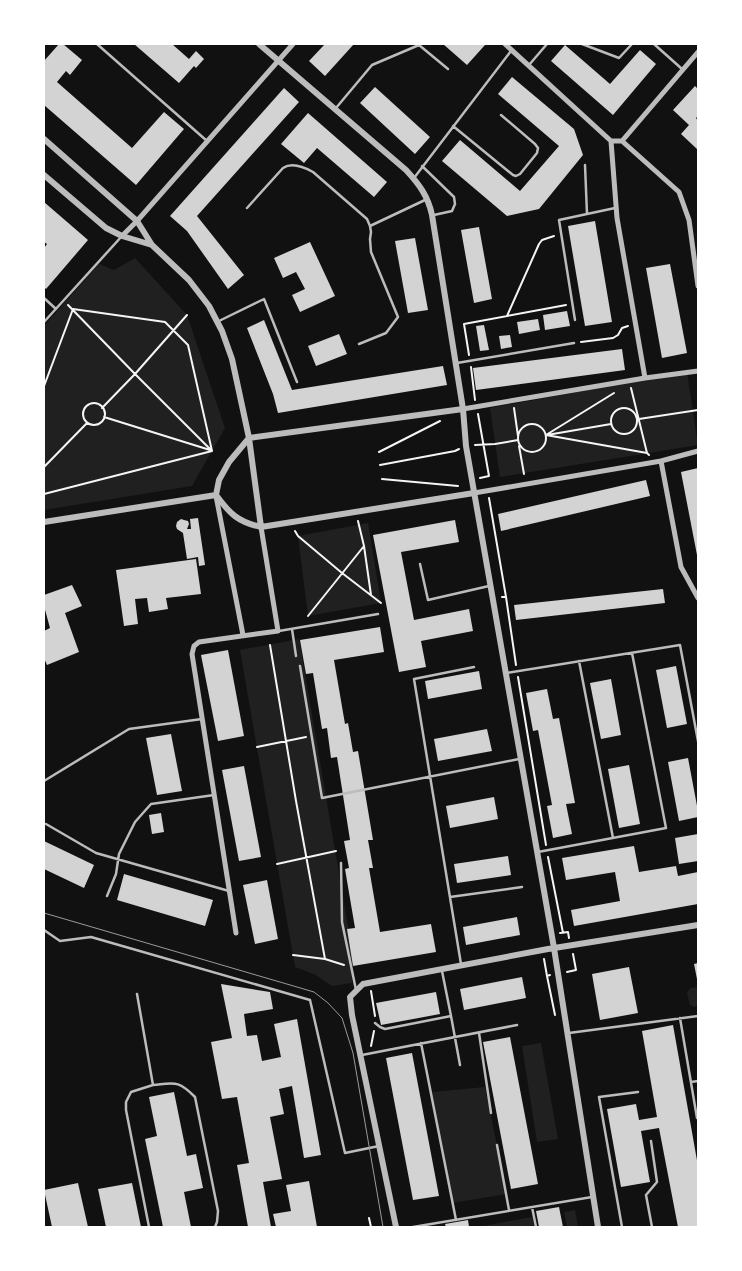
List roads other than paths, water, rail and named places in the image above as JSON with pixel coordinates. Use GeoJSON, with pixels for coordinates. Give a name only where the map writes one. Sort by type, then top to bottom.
{"type":"FeatureCollection","features":[{"type":"Feature","properties":{"kind":"street"},"geometry":{"type":"LineString","coordinates":[[259,44],[413,178],[423,191],[432,215],[463,409],[466,446],[554,948],[598,1227]]}},
{"type":"Feature","properties":{"kind":"street"},"geometry":{"type":"LineString","coordinates":[[122,236],[293,44]]}},
{"type":"Feature","properties":{"kind":"street"},"geometry":{"type":"LineString","coordinates":[[505,44],[611,141],[622,141],[679,192],[689,220],[698,286]]}},
{"type":"Feature","properties":{"kind":"street"},"geometry":{"type":"LineString","coordinates":[[622,141],[698,52]]}},
{"type":"Feature","properties":{"kind":"street"},"geometry":{"type":"LineString","coordinates":[[44,139],[137,221],[152,245],[189,280],[209,306],[222,331],[232,359],[249,438],[278,631],[199,642],[194,646],[192,654],[236,933]]}},
{"type":"Feature","properties":{"kind":"street"},"geometry":{"type":"LineString","coordinates":[[611,141],[617,218],[645,378]]}},
{"type":"Feature","properties":{"kind":"street"},"geometry":{"type":"LineString","coordinates":[[44,175],[106,228],[122,236],[152,245]]}},
{"type":"Feature","properties":{"kind":"street"},"geometry":{"type":"LineString","coordinates":[[243,636],[216,495],[220,480],[229,462],[249,438],[463,409],[645,378],[698,371]]}},
{"type":"Feature","properties":{"kind":"street"},"geometry":{"type":"LineString","coordinates":[[216,495],[226,509],[239,520],[261,527],[474,493],[661,460],[698,451]]}},
{"type":"Feature","properties":{"kind":"street"},"geometry":{"type":"LineString","coordinates":[[661,460],[681,567],[698,598]]}},
{"type":"Feature","properties":{"kind":"street"},"geometry":{"type":"LineString","coordinates":[[44,522],[216,495]]}},
{"type":"Feature","properties":{"kind":"street"},"geometry":{"type":"LineString","coordinates":[[396,1227],[352,1015],[350,997],[363,984],[554,948],[698,925]]}},
{"type":"Feature","properties":{"kind":"lane"},"geometry":{"type":"LineString","coordinates":[[97,44],[207,141]]}},
{"type":"Feature","properties":{"kind":"lane"},"geometry":{"type":"LineString","coordinates":[[335,110],[372,66],[418,44],[448,69]]}},
{"type":"Feature","properties":{"kind":"lane"},"geometry":{"type":"LineString","coordinates":[[529,65],[547,44]]}},
{"type":"Feature","properties":{"kind":"lane"},"geometry":{"type":"LineString","coordinates":[[582,44],[619,58],[632,44]]}},
{"type":"Feature","properties":{"kind":"lane"},"geometry":{"type":"LineString","coordinates":[[654,44],[683,70]]}},
{"type":"Feature","properties":{"kind":"lane"},"geometry":{"type":"LineString","coordinates":[[413,178],[512,50]]}},
{"type":"Feature","properties":{"kind":"lane"},"geometry":{"type":"LineString","coordinates":[[453,126],[516,176],[520,174],[537,153],[538,148],[501,115]]}},
{"type":"Feature","properties":{"kind":"lane"},"geometry":{"type":"LineString","coordinates":[[247,208],[283,168],[290,164],[313,172],[364,215],[370,226],[371,252],[398,317],[386,333],[358,344]]}},
{"type":"Feature","properties":{"kind":"lane"},"geometry":{"type":"LineString","coordinates":[[584,165],[587,214]]}},
{"type":"Feature","properties":{"kind":"lane"},"geometry":{"type":"LineString","coordinates":[[422,166],[454,196],[455,204],[452,211],[432,215]]}},
{"type":"Feature","properties":{"kind":"lane"},"geometry":{"type":"LineString","coordinates":[[370,226],[427,199]]}},
{"type":"Feature","properties":{"kind":"lane"},"geometry":{"type":"LineString","coordinates":[[575,320],[559,220],[616,208]]}},
{"type":"Feature","properties":{"kind":"lane"},"geometry":{"type":"LineString","coordinates":[[44,322],[122,236]]}},
{"type":"Feature","properties":{"kind":"lane"},"geometry":{"type":"LineString","coordinates":[[44,298],[56,309]]}},
{"type":"Feature","properties":{"kind":"lane"},"geometry":{"type":"LineString","coordinates":[[217,322],[264,299],[297,382]]}},
{"type":"Feature","properties":{"kind":"lane"},"geometry":{"type":"LineString","coordinates":[[455,364],[574,343]]}},
{"type":"Feature","properties":{"kind":"lane"},"geometry":{"type":"LineString","coordinates":[[420,564],[428,600],[490,586]]}},
{"type":"Feature","properties":{"kind":"lane"},"geometry":{"type":"LineString","coordinates":[[278,631],[378,614]]}},
{"type":"Feature","properties":{"kind":"lane"},"geometry":{"type":"LineString","coordinates":[[292,629],[296,656]]}},
{"type":"Feature","properties":{"kind":"lane"},"geometry":{"type":"LineString","coordinates":[[506,673],[680,645],[698,741]]}},
{"type":"Feature","properties":{"kind":"lane"},"geometry":{"type":"LineString","coordinates":[[537,852],[666,828],[632,653]]}},
{"type":"Feature","properties":{"kind":"lane"},"geometry":{"type":"LineString","coordinates":[[579,661],[613,838]]}},
{"type":"Feature","properties":{"kind":"lane"},"geometry":{"type":"LineString","coordinates":[[300,666],[322,798],[521,759]]}},
{"type":"Feature","properties":{"kind":"lane"},"geometry":{"type":"LineString","coordinates":[[461,966],[414,679],[474,667]]}},
{"type":"Feature","properties":{"kind":"lane"},"geometry":{"type":"LineString","coordinates":[[44,781],[129,729],[202,719]]}},
{"type":"Feature","properties":{"kind":"lane"},"geometry":{"type":"LineString","coordinates":[[107,896],[116,874],[119,854],[135,822],[151,804],[214,796]]}},
{"type":"Feature","properties":{"kind":"lane"},"geometry":{"type":"LineString","coordinates":[[46,824],[96,853],[229,891]]}},
{"type":"Feature","properties":{"kind":"lane"},"geometry":{"type":"LineString","coordinates":[[341,863],[342,922],[356,992]]}},
{"type":"Feature","properties":{"kind":"lane"},"geometry":{"type":"LineString","coordinates":[[450,897],[522,887]]}},
{"type":"Feature","properties":{"kind":"lane"},"geometry":{"type":"LineString","coordinates":[[44,930],[60,941],[91,936],[310,1000],[345,1153],[379,1146]]}},
{"type":"Feature","properties":{"kind":"lane"},"geometry":{"type":"LineString","coordinates":[[442,969],[460,1065]]}},
{"type":"Feature","properties":{"kind":"lane"},"geometry":{"type":"LineString","coordinates":[[137,994],[153,1085]]}},
{"type":"Feature","properties":{"kind":"lane"},"geometry":{"type":"LineString","coordinates":[[375,1023],[380,1028],[385,1029],[451,1016]]}},
{"type":"Feature","properties":{"kind":"lane"},"geometry":{"type":"LineString","coordinates":[[567,1033],[698,1016]]}},
{"type":"Feature","properties":{"kind":"lane"},"geometry":{"type":"LineString","coordinates":[[680,1018],[697,1118]]}},
{"type":"Feature","properties":{"kind":"lane"},"geometry":{"type":"LineString","coordinates":[[360,1055],[517,1026]]}},
{"type":"Feature","properties":{"kind":"lane"},"geometry":{"type":"LineString","coordinates":[[478,1033],[491,1113]]}},
{"type":"Feature","properties":{"kind":"lane"},"geometry":{"type":"LineString","coordinates":[[421,1043],[456,1220]]}},
{"type":"Feature","properties":{"kind":"lane"},"geometry":{"type":"LineString","coordinates":[[691,1082],[698,1081]]}},
{"type":"Feature","properties":{"kind":"lane"},"geometry":{"type":"LineString","coordinates":[[149,1227],[126,1102],[131,1092],[153,1085],[175,1083],[186,1087],[195,1097],[218,1211],[215,1227]]}},
{"type":"Feature","properties":{"kind":"lane"},"geometry":{"type":"LineString","coordinates":[[622,1227],[599,1097],[638,1092]]}},
{"type":"Feature","properties":{"kind":"lane"},"geometry":{"type":"LineString","coordinates":[[651,1141],[657,1182],[646,1195],[652,1227]]}},
{"type":"Feature","properties":{"kind":"lane"},"geometry":{"type":"LineString","coordinates":[[498,1145],[509,1210]]}},
{"type":"Feature","properties":{"kind":"lane"},"geometry":{"type":"LineString","coordinates":[[414,1227],[593,1197]]}},
{"type":"Feature","properties":{"kind":"lane"},"geometry":{"type":"LineString","coordinates":[[532,1206],[536,1227]]}},
{"type":"Feature","properties":{"kind":"tram line"},"geometry":{"type":"LineString","coordinates":[[44,913],[314,992],[328,1003],[342,1018],[353,1053],[383,1227]]}}]}
